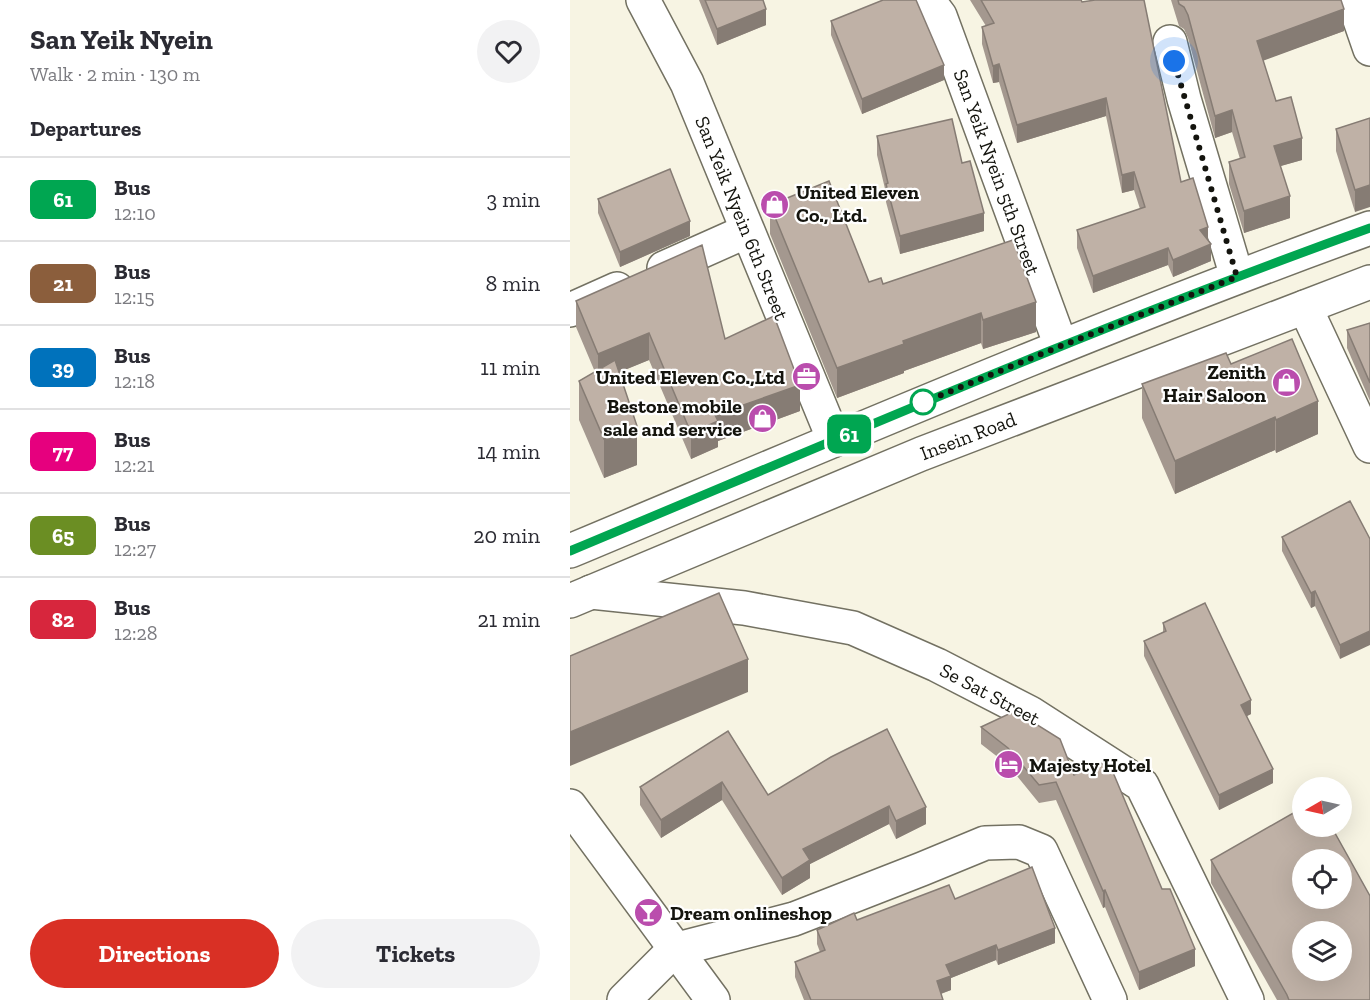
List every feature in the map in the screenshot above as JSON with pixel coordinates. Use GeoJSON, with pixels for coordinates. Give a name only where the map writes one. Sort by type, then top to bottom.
{"type":"FeatureCollection","features":[{"type":"Feature","properties":{"kind":"street","name":"San Yeik Nyein 6th Street"},"geometry":{"type":"LineString","coordinates":[[643,0],[687,83],[834,440]]}},
{"type":"Feature","properties":{"kind":"street","name":"San Yeik Nyein 5th Street"},"geometry":{"type":"LineString","coordinates":[[928,0],[940,16],[1061,346]]}},
{"type":"Feature","properties":{"kind":"street"},"geometry":{"type":"LineString","coordinates":[[1353,0],[1370,49]]}},
{"type":"Feature","properties":{"kind":"street"},"geometry":{"type":"LineString","coordinates":[[1170,42],[1184,99],[1237,277]]}},
{"type":"Feature","properties":{"kind":"street"},"geometry":{"type":"LineString","coordinates":[[570,551],[1061,346],[1370,228]]}},
{"type":"Feature","properties":{"kind":"street"},"geometry":{"type":"LineString","coordinates":[[570,310],[747,231]]}},
{"type":"Feature","properties":{"kind":"street","name":"Insein Road"},"geometry":{"type":"LineString","coordinates":[[581,597],[921,454],[1370,282]]}},
{"type":"Feature","properties":{"kind":"street"},"geometry":{"type":"LineString","coordinates":[[1305,307],[1370,446]]}},
{"type":"Feature","properties":{"kind":"street","name":"Se Sat Street"},"geometry":{"type":"LineString","coordinates":[[581,597],[744,608],[853,628],[937,665],[1029,713],[1142,785],[1247,1000]]}},
{"type":"Feature","properties":{"kind":"street"},"geometry":{"type":"LineString","coordinates":[[570,806],[711,999]]}},
{"type":"Feature","properties":{"kind":"street"},"geometry":{"type":"LineString","coordinates":[[624,1000],[674,950],[794,919],[985,843],[1019,842],[1041,851],[1110,1000]]}},
{"type":"Feature","properties":{"kind":"building"},"geometry":{"type":"Polygon","coordinates":[[[705,0],[763,0],[766,9],[717,29],[705,0]]]}},
{"type":"Feature","properties":{"kind":"building"},"geometry":{"type":"Polygon","coordinates":[[[883,0],[916,0],[944,65],[862,99],[831,21],[883,0]]]}},
{"type":"Feature","properties":{"kind":"building"},"geometry":{"type":"Polygon","coordinates":[[[981,0],[1081,0],[1082,2],[1144,0],[1181,182],[1193,178],[1208,227],[1200,230],[1211,244],[1173,260],[1168,248],[1093,276],[1077,230],[1145,207],[1134,172],[1122,175],[1106,98],[1017,125],[999,64],[993,66],[982,27],[994,23],[981,0]]]}},
{"type":"Feature","properties":{"kind":"building"},"geometry":{"type":"Polygon","coordinates":[[[1178,0],[1341,0],[1344,9],[1257,41],[1276,101],[1291,97],[1302,138],[1274,146],[1290,196],[1244,211],[1229,162],[1245,157],[1232,110],[1215,116],[1188,15],[1178,0]]]}},
{"type":"Feature","properties":{"kind":"building"},"geometry":{"type":"Polygon","coordinates":[[[1370,118],[1370,185],[1355,190],[1336,129],[1370,118]]]}},
{"type":"Feature","properties":{"kind":"building"},"geometry":{"type":"Polygon","coordinates":[[[952,119],[962,163],[970,161],[984,213],[900,236],[886,184],[888,183],[877,136],[952,119]]]}},
{"type":"Feature","properties":{"kind":"building"},"geometry":{"type":"Polygon","coordinates":[[[670,169],[690,221],[620,252],[598,199],[670,169]]]}},
{"type":"Feature","properties":{"kind":"building"},"geometry":{"type":"Polygon","coordinates":[[[829,181],[869,282],[881,278],[883,284],[1013,240],[1036,302],[983,320],[981,313],[837,368],[770,205],[829,181]]]}},
{"type":"Feature","properties":{"kind":"building"},"geometry":{"type":"Polygon","coordinates":[[[702,245],[725,339],[774,316],[800,385],[715,415],[718,421],[691,433],[649,333],[598,354],[576,301],[702,245]]]}},
{"type":"Feature","properties":{"kind":"building"},"geometry":{"type":"Polygon","coordinates":[[[1370,323],[1370,383],[1347,330],[1370,323]]]}},
{"type":"Feature","properties":{"kind":"building"},"geometry":{"type":"Polygon","coordinates":[[[1292,339],[1318,401],[1276,420],[1275,417],[1175,461],[1142,384],[1226,353],[1231,364],[1292,339]]]}},
{"type":"Feature","properties":{"kind":"building"},"geometry":{"type":"Polygon","coordinates":[[[615,360],[637,426],[604,439],[579,381],[615,360]]]}},
{"type":"Feature","properties":{"kind":"building"},"geometry":{"type":"Polygon","coordinates":[[[1350,501],[1370,539],[1370,631],[1340,645],[1315,591],[1311,593],[1282,537],[1350,501]]]}},
{"type":"Feature","properties":{"kind":"building"},"geometry":{"type":"Polygon","coordinates":[[[719,593],[748,659],[570,732],[570,656],[719,593]]]}},
{"type":"Feature","properties":{"kind":"building"},"geometry":{"type":"Polygon","coordinates":[[[1205,603],[1251,700],[1241,705],[1273,769],[1219,795],[1144,641],[1166,631],[1163,623],[1205,603]]]}},
{"type":"Feature","properties":{"kind":"building"},"geometry":{"type":"Polygon","coordinates":[[[1015,711],[1060,739],[1074,775],[1101,763],[1112,770],[1162,889],[1170,889],[1195,949],[1139,972],[1056,782],[1039,785],[1008,748],[981,727],[1015,711]]]}},
{"type":"Feature","properties":{"kind":"building"},"geometry":{"type":"Polygon","coordinates":[[[887,729],[926,807],[896,821],[889,806],[803,849],[810,860],[782,878],[722,782],[661,820],[640,787],[728,731],[768,795],[831,757],[887,729]]]}},
{"type":"Feature","properties":{"kind":"building"},"geometry":{"type":"Polygon","coordinates":[[[1292,814],[1292,837],[1337,837],[1344,849],[1292,849],[1292,909],[1352,909],[1352,864],[1370,896],[1370,1000],[1289,1000],[1211,860],[1292,814]]]}},
{"type":"Feature","properties":{"kind":"building"},"geometry":{"type":"Polygon","coordinates":[[[1032,867],[1055,928],[998,950],[996,945],[946,965],[951,976],[937,981],[943,1000],[811,1000],[795,962],[825,950],[817,930],[854,913],[857,920],[949,885],[955,899],[1032,867]]]}},
{"type":"Feature","properties":{"kind":"bus line","name":"61"},"geometry":{"type":"LineString","coordinates":[[570,551],[972,381],[1286,258],[1370,228]]}},
{"type":"Feature","properties":{"kind":"place","name":"United Eleven Co., Ltd."},"geometry":{"type":"Point","coordinates":[775,204]}},
{"type":"Feature","properties":{"kind":"place","name":"United Eleven Co.,Ltd"},"geometry":{"type":"Point","coordinates":[806,377]}},
{"type":"Feature","properties":{"kind":"place","name":"Zenith Hair Saloon"},"geometry":{"type":"Point","coordinates":[1287,383]}},
{"type":"Feature","properties":{"kind":"place","name":"Bestone mobile sale and service"},"geometry":{"type":"Point","coordinates":[763,418]}},
{"type":"Feature","properties":{"kind":"place","name":"Majesty Hotel"},"geometry":{"type":"Point","coordinates":[1008,765]}},
{"type":"Feature","properties":{"kind":"place","name":"Dream onlineshop"},"geometry":{"type":"Point","coordinates":[649,913]}},
{"type":"Feature","properties":{"kind":"route"},"geometry":{"type":"LineString","coordinates":[[923,402],[917,405],[1237,277],[1174,61]]}}]}
